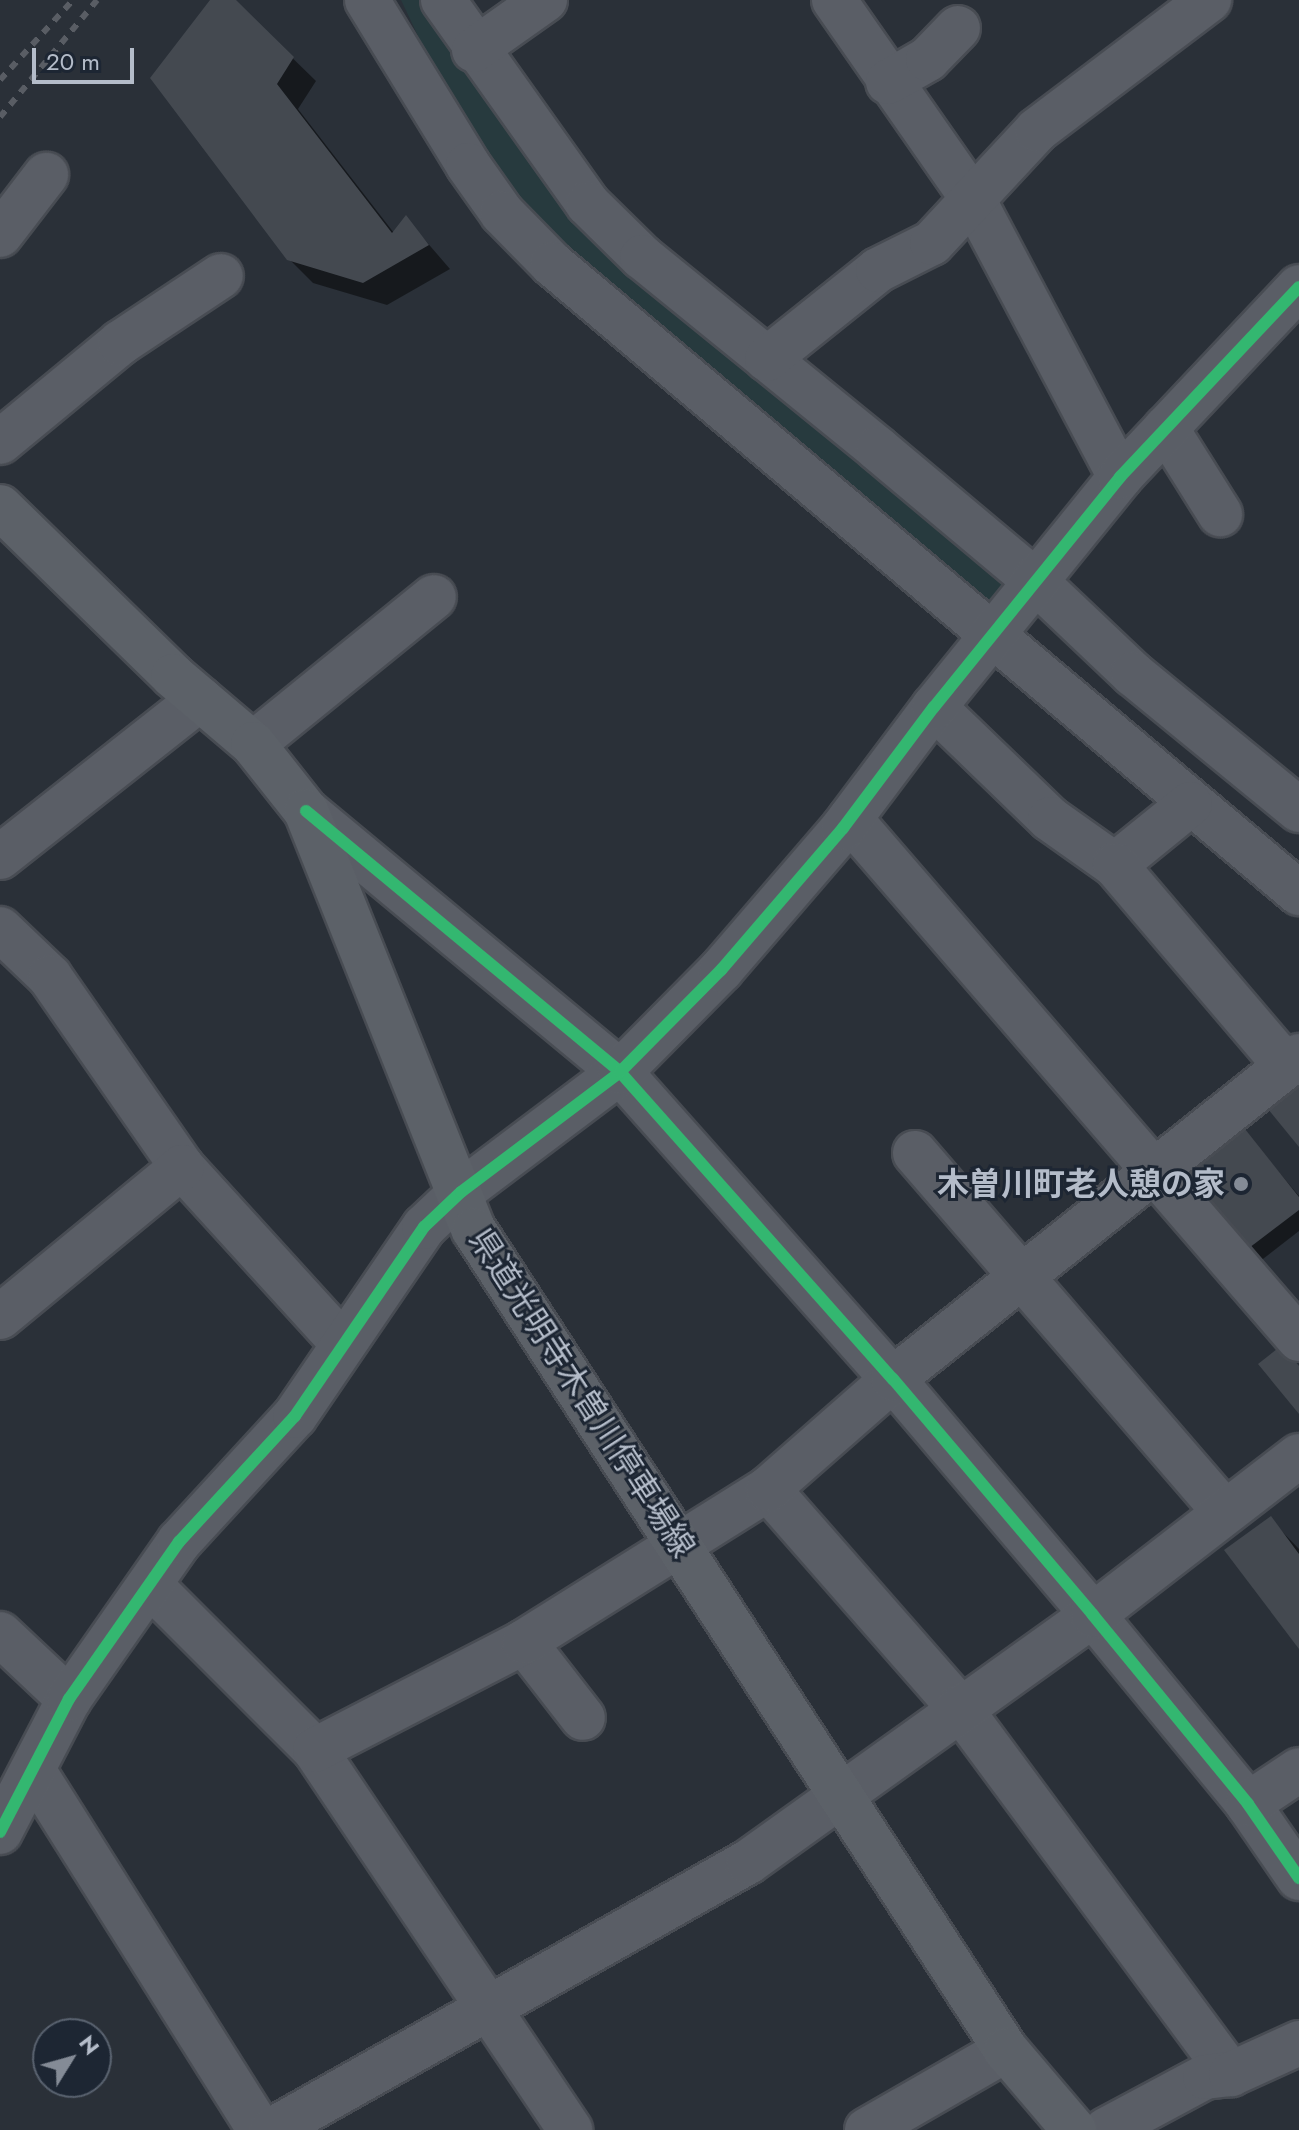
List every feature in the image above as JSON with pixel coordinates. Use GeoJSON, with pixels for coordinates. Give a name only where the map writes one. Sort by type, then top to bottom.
{"type":"FeatureCollection","features":[{"type":"Feature","properties":{"kind":"main road","name":"県道光明寺木曽川停車場線"},"geometry":{"type":"LineString","coordinates":[[0,507],[200,699],[253,744],[306,811],[479,1239],[1006,2050],[1074,2130]]}},
{"type":"Feature","properties":{"kind":"street"},"geometry":{"type":"LineString","coordinates":[[367,0],[476,177],[542,254],[1299,893]]}},
{"type":"Feature","properties":{"kind":"street"},"geometry":{"type":"LineString","coordinates":[[443,0],[474,50],[588,204],[642,257],[1034,580],[1133,674],[1299,810]]}},
{"type":"Feature","properties":{"kind":"street"},"geometry":{"type":"LineString","coordinates":[[474,50],[545,0]]}},
{"type":"Feature","properties":{"kind":"street"},"geometry":{"type":"LineString","coordinates":[[834,0],[888,82],[974,201],[1120,477]]}},
{"type":"Feature","properties":{"kind":"street"},"geometry":{"type":"LineString","coordinates":[[767,359],[878,270],[932,243],[1037,130],[1185,7]]}},
{"type":"Feature","properties":{"kind":"street"},"geometry":{"type":"LineString","coordinates":[[888,82],[928,59],[958,28]]}},
{"type":"Feature","properties":{"kind":"street"},"geometry":{"type":"LineString","coordinates":[[0,235],[46,175]]}},
{"type":"Feature","properties":{"kind":"street"},"geometry":{"type":"LineString","coordinates":[[0,442],[120,343],[221,276]]}},
{"type":"Feature","properties":{"kind":"street"},"geometry":{"type":"LineString","coordinates":[[0,1832],[35,1773],[69,1699],[179,1542],[295,1416],[424,1227],[461,1192],[620,1072],[721,970],[850,819],[990,635],[1120,477],[1299,287]]}},
{"type":"Feature","properties":{"kind":"street"},"geometry":{"type":"LineString","coordinates":[[1166,428],[1220,514]]}},
{"type":"Feature","properties":{"kind":"street"},"geometry":{"type":"LineString","coordinates":[[253,744],[434,597]]}},
{"type":"Feature","properties":{"kind":"street"},"geometry":{"type":"LineString","coordinates":[[0,857],[200,699]]}},
{"type":"Feature","properties":{"kind":"street"},"geometry":{"type":"LineString","coordinates":[[315,1750],[524,1642],[681,1547],[768,1489],[893,1379],[1292,1061],[1115,865],[1050,819],[934,707]]}},
{"type":"Feature","properties":{"kind":"street"},"geometry":{"type":"LineString","coordinates":[[1115,865],[1190,804]]}},
{"type":"Feature","properties":{"kind":"street"},"geometry":{"type":"LineString","coordinates":[[306,811],[620,1072],[893,1379],[1093,1615],[1248,1804],[1299,1878]]}},
{"type":"Feature","properties":{"kind":"street"},"geometry":{"type":"LineString","coordinates":[[850,819],[1157,1169],[1299,1339]]}},
{"type":"Feature","properties":{"kind":"street"},"geometry":{"type":"LineString","coordinates":[[0,929],[50,977],[182,1167],[342,1343]]}},
{"type":"Feature","properties":{"kind":"street"},"geometry":{"type":"LineString","coordinates":[[915,1153],[1225,1512]]}},
{"type":"Feature","properties":{"kind":"street"},"geometry":{"type":"LineString","coordinates":[[0,1317],[182,1167]]}},
{"type":"Feature","properties":{"kind":"street"},"geometry":{"type":"LineString","coordinates":[[272,2130],[748,1862],[959,1707],[1093,1615],[1299,1456]]}},
{"type":"Feature","properties":{"kind":"street"},"geometry":{"type":"LineString","coordinates":[[768,1489],[959,1707],[1231,2074]]}},
{"type":"Feature","properties":{"kind":"street"},"geometry":{"type":"LineString","coordinates":[[150,1585],[315,1750],[570,2130]]}},
{"type":"Feature","properties":{"kind":"street"},"geometry":{"type":"LineString","coordinates":[[0,1634],[69,1699]]}},
{"type":"Feature","properties":{"kind":"street"},"geometry":{"type":"LineString","coordinates":[[524,1642],[583,1718]]}},
{"type":"Feature","properties":{"kind":"street"},"geometry":{"type":"LineString","coordinates":[[1248,1804],[1299,1770]]}},
{"type":"Feature","properties":{"kind":"street"},"geometry":{"type":"LineString","coordinates":[[35,1773],[260,2130]]}},
{"type":"Feature","properties":{"kind":"street"},"geometry":{"type":"LineString","coordinates":[[1106,2130],[1205,2077],[1231,2074],[1299,2043]]}},
{"type":"Feature","properties":{"kind":"street"},"geometry":{"type":"LineString","coordinates":[[867,2130],[1006,2050]]}},
{"type":"Feature","properties":{"kind":"green space"},"geometry":{"type":"Polygon","coordinates":[[[401,0],[434,0],[588,204],[1034,580],[990,635],[502,213],[401,0]]]}},
{"type":"Feature","properties":{"kind":"building"},"geometry":{"type":"Polygon","coordinates":[[[210,0],[236,0],[294,57],[277,84],[392,233],[406,215],[429,245],[363,283],[287,260],[150,78],[210,0]]]}},
{"type":"Feature","properties":{"kind":"building"},"geometry":{"type":"Polygon","coordinates":[[[1299,1083],[1299,1147],[1268,1109],[1299,1083]]]}},
{"type":"Feature","properties":{"kind":"building","name":"木曽川町老人憩の家"},"geometry":{"type":"Polygon","coordinates":[[[1241,1124],[1299,1197],[1299,1210],[1245,1251],[1182,1171],[1241,1124]]]}},
{"type":"Feature","properties":{"kind":"building"},"geometry":{"type":"Polygon","coordinates":[[[1282,1345],[1299,1366],[1299,1414],[1258,1364],[1282,1345]]]}},
{"type":"Feature","properties":{"kind":"building"},"geometry":{"type":"Polygon","coordinates":[[[1271,1516],[1299,1554],[1299,1649],[1224,1550],[1271,1516]]]}},
{"type":"Feature","properties":{"kind":"railway"},"geometry":{"type":"LineString","coordinates":[[0,80],[73,0]]}},
{"type":"Feature","properties":{"kind":"railway"},"geometry":{"type":"LineString","coordinates":[[0,117],[97,0]]}},
{"type":"Feature","properties":{"kind":"cycle path"},"geometry":{"type":"LineString","coordinates":[[0,1832],[69,1699],[179,1542],[295,1416],[424,1227],[461,1192],[620,1072],[721,970],[843,828],[934,707],[1120,477],[1299,287]]}},
{"type":"Feature","properties":{"kind":"cycle path"},"geometry":{"type":"LineString","coordinates":[[306,811],[620,1072],[893,1379],[1093,1615],[1248,1804],[1299,1878]]}},
{"type":"Feature","properties":{"kind":"place","name":"木曽川町老人憩の家"},"geometry":{"type":"Point","coordinates":[1241,1184]}}]}
